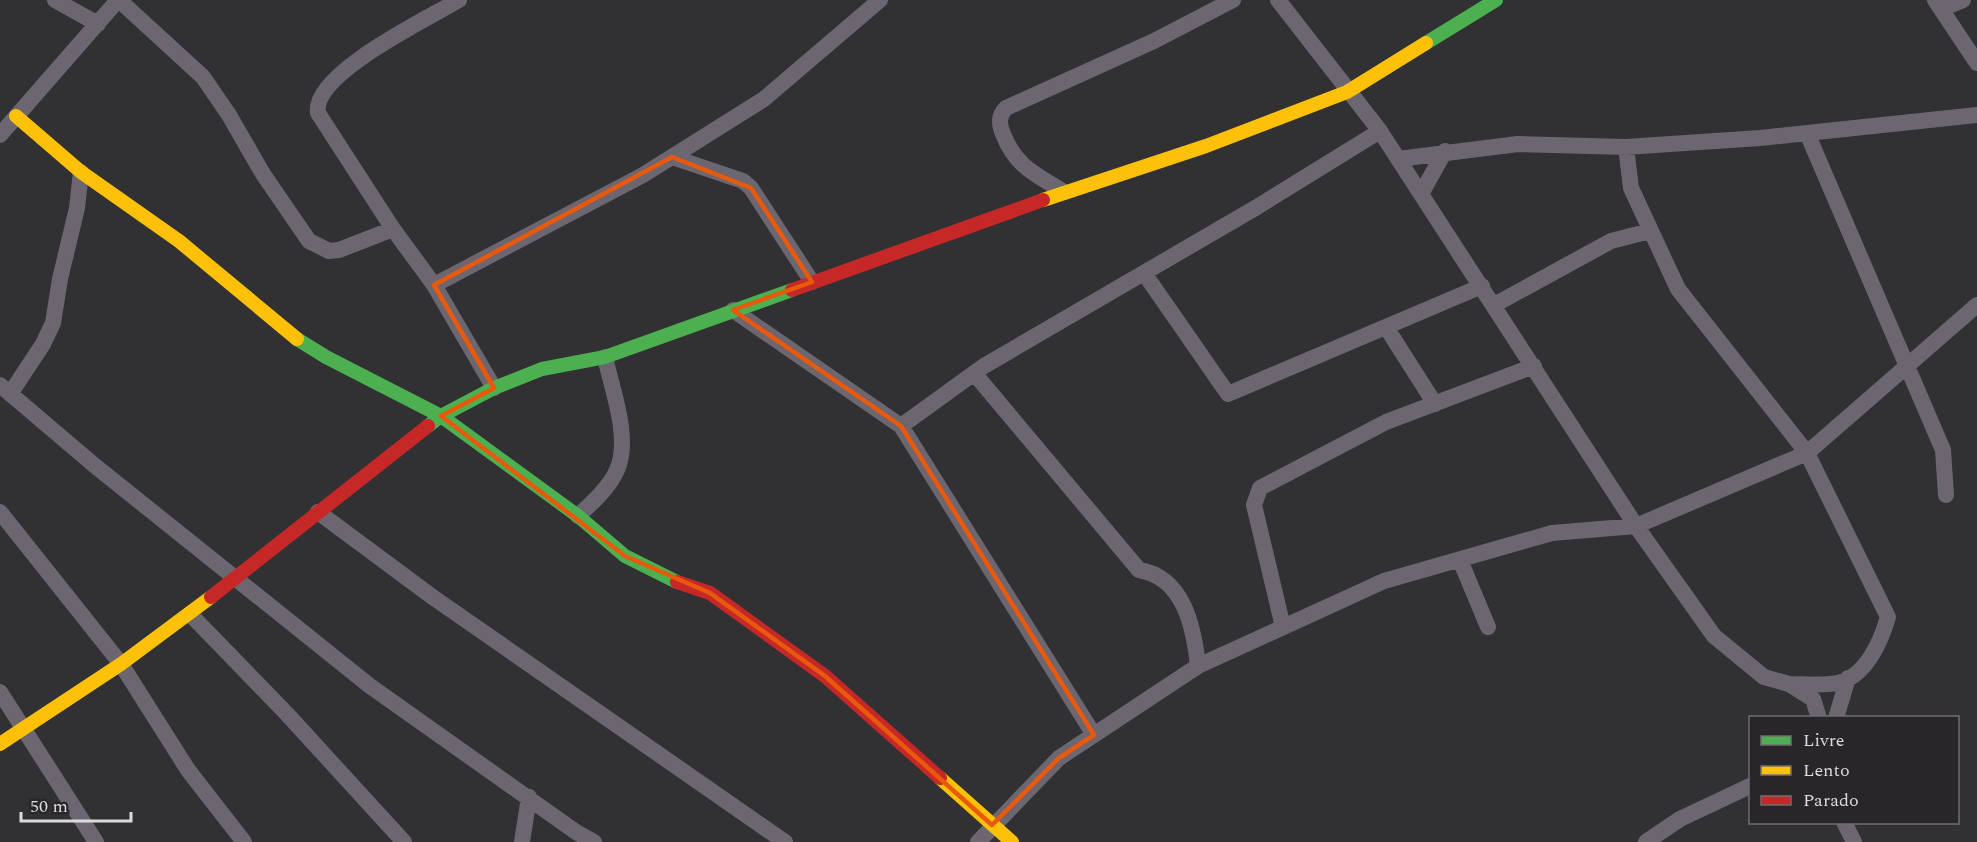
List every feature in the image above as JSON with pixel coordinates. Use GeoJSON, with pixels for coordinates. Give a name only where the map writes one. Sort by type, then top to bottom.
{"type":"FeatureCollection","features":[{"type":"Feature","properties":{"kind":"street"},"geometry":{"type":"LineString","coordinates":[[55,0],[98,24]]}},
{"type":"Feature","properties":{"kind":"street"},"geometry":{"type":"LineString","coordinates":[[0,135],[118,0],[203,77],[229,114],[263,174],[309,241],[329,251],[339,250],[393,229]]}},
{"type":"Feature","properties":{"kind":"street"},"geometry":{"type":"LineString","coordinates":[[459,0],[393,35],[349,67],[320,96],[316,105],[318,113],[393,229],[434,285],[494,388]]}},
{"type":"Feature","properties":{"kind":"street"},"geometry":{"type":"LineString","coordinates":[[434,285],[672,157],[764,99],[880,0]]}},
{"type":"Feature","properties":{"kind":"street"},"geometry":{"type":"LineString","coordinates":[[1064,192],[1020,165],[1010,153],[1000,126],[1001,112],[1155,41],[1233,0]]}},
{"type":"Feature","properties":{"kind":"street"},"geometry":{"type":"LineString","coordinates":[[1278,0],[1347,92],[1380,131],[1636,526],[1714,636],[1764,677],[1789,684],[1813,699],[1819,716]]}},
{"type":"Feature","properties":{"kind":"street"},"geometry":{"type":"LineString","coordinates":[[0,744],[121,664],[190,614],[441,416],[494,388],[542,369],[605,357],[1064,192],[1206,146],[1347,92],[1496,0]]}},
{"type":"Feature","properties":{"kind":"street"},"geometry":{"type":"LineString","coordinates":[[1963,0],[1938,4],[1977,63]]}},
{"type":"Feature","properties":{"kind":"street"},"geometry":{"type":"LineString","coordinates":[[1398,159],[1445,151],[1518,144],[1626,147],[1807,133],[1977,115]]}},
{"type":"Feature","properties":{"kind":"street"},"geometry":{"type":"LineString","coordinates":[[16,116],[81,172],[179,241],[294,337],[326,357],[441,416],[578,516],[626,556],[683,585],[710,593],[825,676],[1012,842]]}},
{"type":"Feature","properties":{"kind":"street"},"geometry":{"type":"LineString","coordinates":[[901,426],[974,373],[1380,131]]}},
{"type":"Feature","properties":{"kind":"street"},"geometry":{"type":"LineString","coordinates":[[1807,133],[1943,450],[1946,495]]}},
{"type":"Feature","properties":{"kind":"street"},"geometry":{"type":"LineString","coordinates":[[1626,147],[1631,188],[1683,296],[1808,453],[1888,617],[1881,640],[1860,669],[1848,678],[1837,683],[1789,684]]}},
{"type":"Feature","properties":{"kind":"street"},"geometry":{"type":"LineString","coordinates":[[1421,194],[1445,151]]}},
{"type":"Feature","properties":{"kind":"street"},"geometry":{"type":"LineString","coordinates":[[672,157],[742,181],[751,188],[812,282]]}},
{"type":"Feature","properties":{"kind":"street"},"geometry":{"type":"LineString","coordinates":[[81,172],[77,208],[60,279],[53,323],[43,344],[5,389],[94,465],[370,686],[576,832],[594,842]]}},
{"type":"Feature","properties":{"kind":"street"},"geometry":{"type":"LineString","coordinates":[[1494,304],[1611,241],[1650,231]]}},
{"type":"Feature","properties":{"kind":"street"},"geometry":{"type":"LineString","coordinates":[[1143,273],[1228,394],[1482,286]]}},
{"type":"Feature","properties":{"kind":"street"},"geometry":{"type":"LineString","coordinates":[[978,842],[1059,758],[1198,666],[1384,581],[1552,534],[1636,526],[1808,453],[1977,305]]}},
{"type":"Feature","properties":{"kind":"street"},"geometry":{"type":"LineString","coordinates":[[733,310],[901,426],[1094,735]]}},
{"type":"Feature","properties":{"kind":"street"},"geometry":{"type":"LineString","coordinates":[[1386,327],[1435,404]]}},
{"type":"Feature","properties":{"kind":"street"},"geometry":{"type":"LineString","coordinates":[[578,516],[600,495],[616,473],[621,458],[622,440],[605,357]]}},
{"type":"Feature","properties":{"kind":"street"},"geometry":{"type":"LineString","coordinates":[[1283,627],[1254,505],[1260,488],[1386,423],[1534,366]]}},
{"type":"Feature","properties":{"kind":"street"},"geometry":{"type":"LineString","coordinates":[[974,373],[1139,570],[1159,576],[1180,599],[1194,630],[1198,666]]}},
{"type":"Feature","properties":{"kind":"street"},"geometry":{"type":"LineString","coordinates":[[0,512],[121,664],[188,770],[244,842]]}},
{"type":"Feature","properties":{"kind":"street"},"geometry":{"type":"LineString","coordinates":[[318,512],[434,598],[785,842]]}},
{"type":"Feature","properties":{"kind":"street"},"geometry":{"type":"LineString","coordinates":[[1460,560],[1488,627]]}},
{"type":"Feature","properties":{"kind":"street"},"geometry":{"type":"LineString","coordinates":[[190,614],[288,714],[404,842]]}},
{"type":"Feature","properties":{"kind":"street"},"geometry":{"type":"LineString","coordinates":[[1836,716],[1848,678]]}},
{"type":"Feature","properties":{"kind":"street"},"geometry":{"type":"LineString","coordinates":[[0,692],[22,730],[96,842]]}},
{"type":"Feature","properties":{"kind":"street"},"geometry":{"type":"LineString","coordinates":[[1646,842],[1680,819],[1749,786]]}},
{"type":"Feature","properties":{"kind":"street"},"geometry":{"type":"LineString","coordinates":[[522,842],[529,797]]}},
{"type":"Feature","properties":{"kind":"street"},"geometry":{"type":"LineString","coordinates":[[1845,824],[1854,842]]}},
{"type":"Feature","properties":{"kind":"highlighted area"},"geometry":{"type":"Polygon","coordinates":[[[672,157],[751,188],[812,282],[733,310],[901,426],[1094,735],[1059,758],[992,825],[825,676],[710,593],[625,556],[441,416],[494,388],[434,285],[672,157]]]}},
{"type":"Feature","properties":{"kind":"traffic: fast"},"geometry":{"type":"LineString","coordinates":[[1426,43],[1496,0]]}},
{"type":"Feature","properties":{"kind":"traffic: fast"},"geometry":{"type":"LineString","coordinates":[[428,426],[441,416],[494,388],[542,369],[605,357],[792,290]]}},
{"type":"Feature","properties":{"kind":"traffic: fast"},"geometry":{"type":"LineString","coordinates":[[297,339],[326,357],[441,416],[578,516],[625,556],[677,582]]}},
{"type":"Feature","properties":{"kind":"traffic: slow"},"geometry":{"type":"LineString","coordinates":[[1043,200],[1206,146],[1347,92],[1426,43]]}},
{"type":"Feature","properties":{"kind":"traffic: slow"},"geometry":{"type":"LineString","coordinates":[[16,116],[81,172],[179,241],[297,339]]}},
{"type":"Feature","properties":{"kind":"traffic: slow"},"geometry":{"type":"LineString","coordinates":[[0,744],[121,664],[211,597]]}},
{"type":"Feature","properties":{"kind":"traffic: slow"},"geometry":{"type":"LineString","coordinates":[[940,778],[1012,842]]}},
{"type":"Feature","properties":{"kind":"traffic: jam"},"geometry":{"type":"LineString","coordinates":[[792,290],[1043,200]]}},
{"type":"Feature","properties":{"kind":"traffic: jam"},"geometry":{"type":"LineString","coordinates":[[211,597],[428,426]]}},
{"type":"Feature","properties":{"kind":"traffic: jam"},"geometry":{"type":"LineString","coordinates":[[677,582],[710,593],[825,676],[940,778]]}}]}
